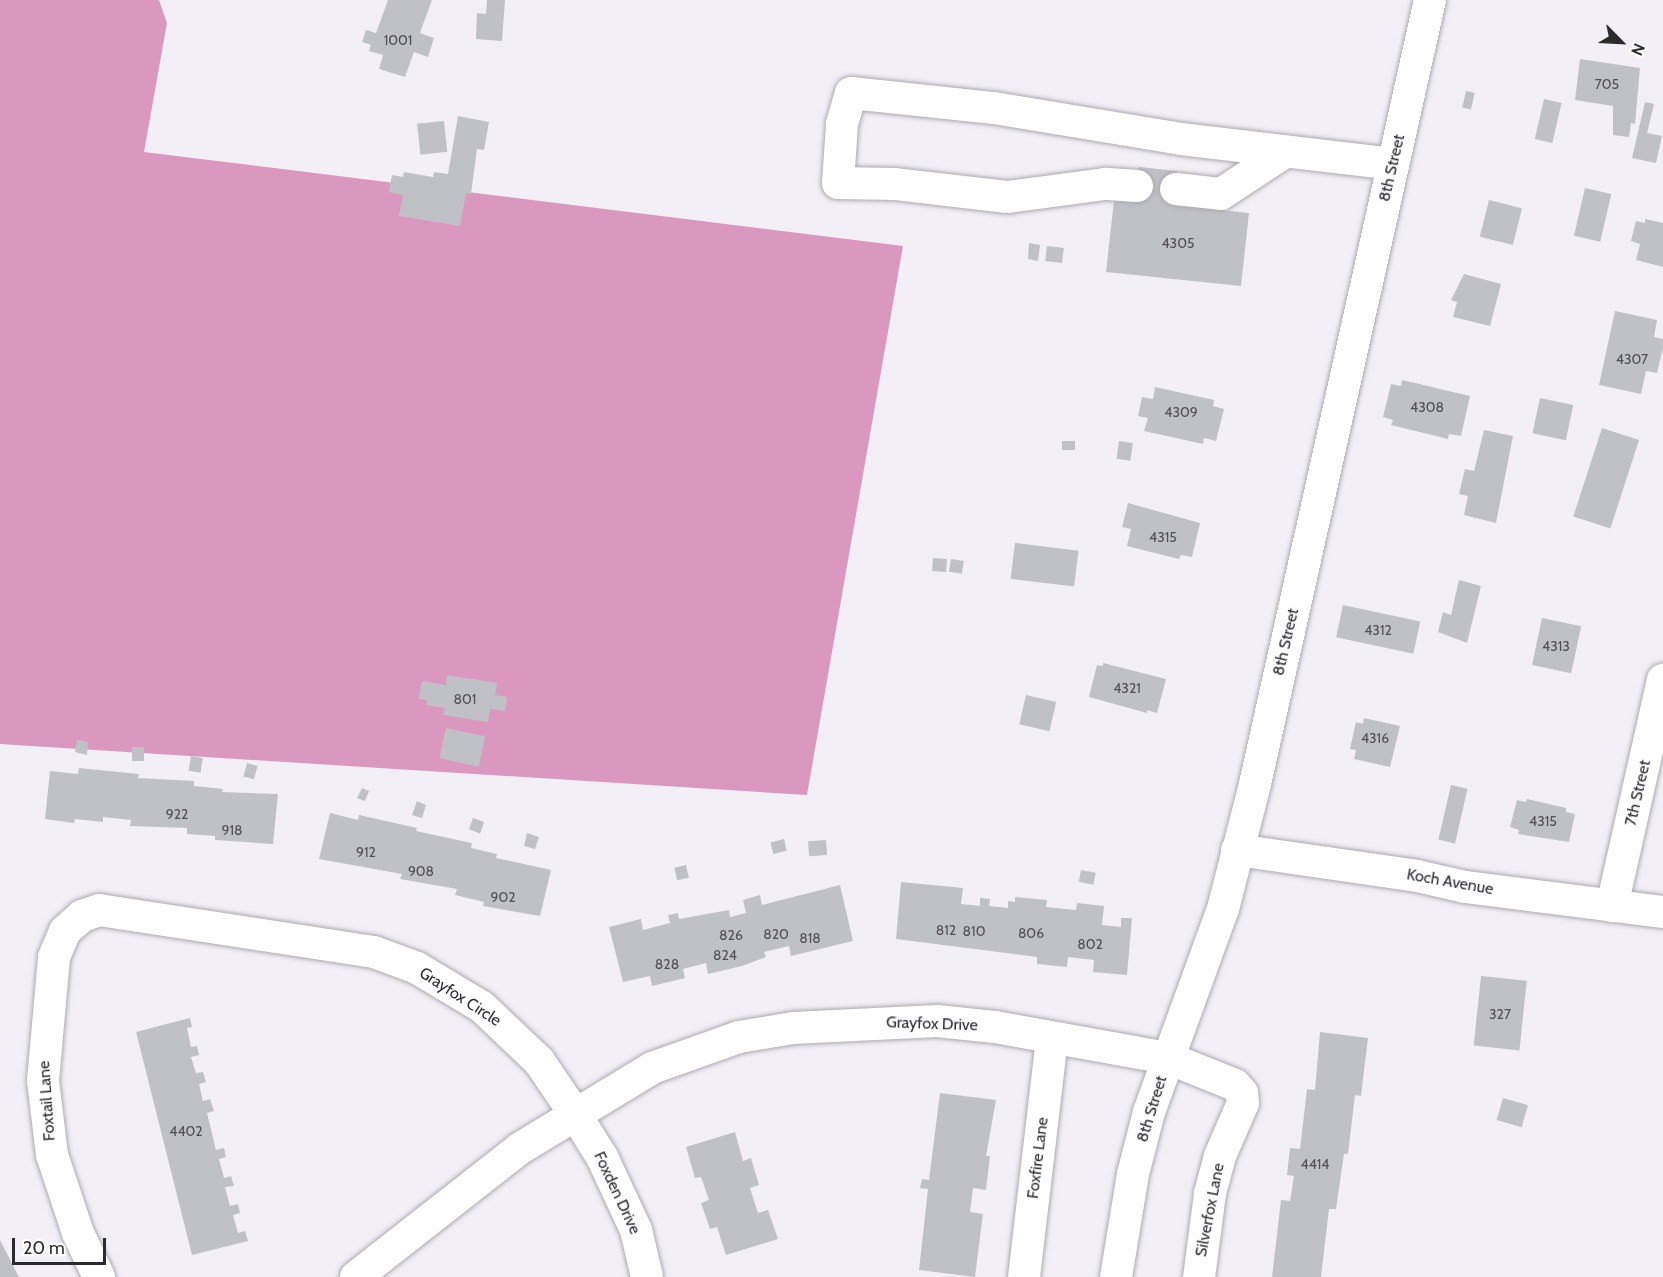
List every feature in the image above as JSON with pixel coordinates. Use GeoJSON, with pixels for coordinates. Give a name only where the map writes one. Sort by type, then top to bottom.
{"type":"FeatureCollection","features":[{"type":"Feature","properties":{"kind":"street","name":"8th Street"},"geometry":{"type":"LineString","coordinates":[[1116,1277],[1133,1174],[1168,1058],[1222,909],[1237,850],[1430,0]]}},
{"type":"Feature","properties":{"kind":"street"},"geometry":{"type":"LineString","coordinates":[[1137,186],[1105,184],[1007,197],[894,184],[838,183],[842,124],[851,93],[994,108],[1149,134],[1393,165]]}},
{"type":"Feature","properties":{"kind":"street"},"geometry":{"type":"LineString","coordinates":[[1176,189],[1221,194],[1284,152]]}},
{"type":"Feature","properties":{"kind":"street","name":"7th Street"},"geometry":{"type":"LineString","coordinates":[[1612,906],[1663,680]]}},
{"type":"Feature","properties":{"kind":"street","name":"Koch Avenue"},"geometry":{"type":"LineString","coordinates":[[1237,850],[1417,876],[1465,887],[1663,912]]}},
{"type":"Feature","properties":{"kind":"street","name":"Grayfox Circle"},"geometry":{"type":"LineString","coordinates":[[74,922],[99,910],[326,942],[396,960],[417,968],[482,1007],[509,1029],[539,1060],[575,1114]]}},
{"type":"Feature","properties":{"kind":"street","name":"Foxtail Lane"},"geometry":{"type":"LineString","coordinates":[[74,922],[65,931],[54,957],[44,1046],[44,1092],[52,1155],[63,1196],[99,1277]]}},
{"type":"Feature","properties":{"kind":"street","name":"Grayfox Drive"},"geometry":{"type":"LineString","coordinates":[[575,1114],[652,1068],[739,1037],[844,1022],[937,1021],[995,1027],[1168,1058],[1235,1085],[1242,1093],[1243,1103],[1226,1144]]}},
{"type":"Feature","properties":{"kind":"street","name":"Foxfire Lane"},"geometry":{"type":"LineString","coordinates":[[1024,1277],[1052,1039]]}},
{"type":"Feature","properties":{"kind":"street"},"geometry":{"type":"LineString","coordinates":[[356,1277],[519,1149],[575,1114]]}},
{"type":"Feature","properties":{"kind":"street","name":"Foxden Drive"},"geometry":{"type":"LineString","coordinates":[[575,1114],[602,1157],[636,1230],[647,1277]]}},
{"type":"Feature","properties":{"kind":"street","name":"Silverfox Lane"},"geometry":{"type":"LineString","coordinates":[[1199,1277],[1210,1194],[1226,1144]]}},
{"type":"Feature","properties":{"kind":"shaded area"},"geometry":{"type":"Polygon","coordinates":[[[0,0],[159,0],[167,23],[144,152],[903,246],[807,795],[0,744],[0,0]]]}},
{"type":"Feature","properties":{"kind":"building"},"geometry":{"type":"Polygon","coordinates":[[[388,0],[432,0],[420,33],[434,38],[428,57],[414,52],[405,77],[379,69],[383,55],[369,51],[371,45],[362,42],[366,30],[376,33],[388,0]]]}},
{"type":"Feature","properties":{"kind":"building"},"geometry":{"type":"Polygon","coordinates":[[[487,0],[505,0],[502,41],[476,39],[477,13],[486,14],[487,0]]]}},
{"type":"Feature","properties":{"kind":"building"},"geometry":{"type":"Polygon","coordinates":[[[1580,59],[1640,68],[1635,124],[1631,123],[1629,137],[1613,135],[1613,106],[1575,100],[1580,59]]]}},
{"type":"Feature","properties":{"kind":"building"},"geometry":{"type":"Polygon","coordinates":[[[1466,91],[1475,93],[1471,110],[1462,108],[1466,91]]]}},
{"type":"Feature","properties":{"kind":"building"},"geometry":{"type":"Polygon","coordinates":[[[1544,99],[1562,103],[1552,143],[1535,139],[1544,99]]]}},
{"type":"Feature","properties":{"kind":"building"},"geometry":{"type":"Polygon","coordinates":[[[1645,102],[1654,104],[1647,133],[1662,136],[1656,163],[1632,158],[1645,102]]]}},
{"type":"Feature","properties":{"kind":"building"},"geometry":{"type":"Polygon","coordinates":[[[458,116],[489,122],[484,150],[477,149],[471,194],[466,193],[460,226],[399,216],[403,195],[389,192],[392,175],[403,177],[404,172],[433,177],[434,172],[448,174],[458,116]]]}},
{"type":"Feature","properties":{"kind":"building"},"geometry":{"type":"Polygon","coordinates":[[[444,121],[447,152],[420,155],[417,124],[444,121]]]}},
{"type":"Feature","properties":{"kind":"building"},"geometry":{"type":"Polygon","coordinates":[[[1139,167],[1177,171],[1173,205],[1249,213],[1241,286],[1106,272],[1114,200],[1135,202],[1139,167]]]}},
{"type":"Feature","properties":{"kind":"building"},"geometry":{"type":"Polygon","coordinates":[[[1585,188],[1611,194],[1600,242],[1574,236],[1585,188]]]}},
{"type":"Feature","properties":{"kind":"building"},"geometry":{"type":"Polygon","coordinates":[[[1489,200],[1522,208],[1513,245],[1480,237],[1489,200]]]}},
{"type":"Feature","properties":{"kind":"building"},"geometry":{"type":"Polygon","coordinates":[[[1645,219],[1663,223],[1663,267],[1636,260],[1640,244],[1631,241],[1636,221],[1645,223],[1645,219]]]}},
{"type":"Feature","properties":{"kind":"building"},"geometry":{"type":"Polygon","coordinates":[[[1029,243],[1040,245],[1038,261],[1028,259],[1029,243]]]}},
{"type":"Feature","properties":{"kind":"building"},"geometry":{"type":"Polygon","coordinates":[[[1047,246],[1064,248],[1062,263],[1045,261],[1047,246]]]}},
{"type":"Feature","properties":{"kind":"building"},"geometry":{"type":"Polygon","coordinates":[[[1464,274],[1501,284],[1490,326],[1453,317],[1457,302],[1451,300],[1464,274]]]}},
{"type":"Feature","properties":{"kind":"building"},"geometry":{"type":"Polygon","coordinates":[[[1615,311],[1657,320],[1654,337],[1663,339],[1657,373],[1646,371],[1641,394],[1599,385],[1615,311]]]}},
{"type":"Feature","properties":{"kind":"building"},"geometry":{"type":"Polygon","coordinates":[[[1402,380],[1470,396],[1461,436],[1449,434],[1448,439],[1391,425],[1393,420],[1383,417],[1391,384],[1401,386],[1402,380]]]}},
{"type":"Feature","properties":{"kind":"building"},"geometry":{"type":"Polygon","coordinates":[[[1155,387],[1214,400],[1213,406],[1224,409],[1216,441],[1204,438],[1203,444],[1144,431],[1148,418],[1138,416],[1142,397],[1153,399],[1155,387]]]}},
{"type":"Feature","properties":{"kind":"building"},"geometry":{"type":"Polygon","coordinates":[[[1540,398],[1573,405],[1566,440],[1533,433],[1540,398]]]}},
{"type":"Feature","properties":{"kind":"building"},"geometry":{"type":"Polygon","coordinates":[[[1602,428],[1639,440],[1610,528],[1573,516],[1602,428]]]}},
{"type":"Feature","properties":{"kind":"building"},"geometry":{"type":"Polygon","coordinates":[[[1484,430],[1513,436],[1496,523],[1464,515],[1468,496],[1459,494],[1465,469],[1474,471],[1484,430]]]}},
{"type":"Feature","properties":{"kind":"building"},"geometry":{"type":"Polygon","coordinates":[[[1062,441],[1075,441],[1075,450],[1062,450],[1062,441]]]}},
{"type":"Feature","properties":{"kind":"building"},"geometry":{"type":"Polygon","coordinates":[[[1119,441],[1133,443],[1130,461],[1116,459],[1119,441]]]}},
{"type":"Feature","properties":{"kind":"building"},"geometry":{"type":"Polygon","coordinates":[[[1128,503],[1200,523],[1192,557],[1181,555],[1179,559],[1127,546],[1131,529],[1122,527],[1128,503]]]}},
{"type":"Feature","properties":{"kind":"building"},"geometry":{"type":"Polygon","coordinates":[[[1015,543],[1079,551],[1074,587],[1011,579],[1015,543]]]}},
{"type":"Feature","properties":{"kind":"building"},"geometry":{"type":"Polygon","coordinates":[[[933,558],[947,559],[946,572],[932,571],[933,558]]]}},
{"type":"Feature","properties":{"kind":"building"},"geometry":{"type":"Polygon","coordinates":[[[951,559],[964,561],[962,574],[949,572],[951,559]]]}},
{"type":"Feature","properties":{"kind":"building"},"geometry":{"type":"Polygon","coordinates":[[[1459,580],[1481,586],[1467,643],[1438,632],[1443,612],[1451,615],[1459,580]]]}},
{"type":"Feature","properties":{"kind":"building"},"geometry":{"type":"Polygon","coordinates":[[[1343,605],[1420,621],[1413,654],[1336,637],[1343,605]]]}},
{"type":"Feature","properties":{"kind":"building"},"geometry":{"type":"Polygon","coordinates":[[[1542,618],[1581,626],[1571,673],[1532,665],[1542,618]]]}},
{"type":"Feature","properties":{"kind":"building"},"geometry":{"type":"Polygon","coordinates":[[[1103,663],[1166,679],[1157,713],[1147,710],[1147,713],[1089,697],[1097,665],[1103,666],[1103,663]]]}},
{"type":"Feature","properties":{"kind":"building"},"geometry":{"type":"Polygon","coordinates":[[[447,675],[497,683],[495,695],[507,697],[505,711],[490,709],[488,722],[443,715],[445,708],[426,705],[427,700],[419,699],[422,681],[446,685],[447,675]]]}},
{"type":"Feature","properties":{"kind":"building"},"geometry":{"type":"Polygon","coordinates":[[[1026,695],[1056,702],[1049,731],[1019,724],[1026,695]]]}},
{"type":"Feature","properties":{"kind":"building"},"geometry":{"type":"Polygon","coordinates":[[[1364,718],[1400,726],[1390,767],[1354,759],[1356,750],[1350,749],[1356,722],[1363,724],[1364,718]]]}},
{"type":"Feature","properties":{"kind":"building"},"geometry":{"type":"Polygon","coordinates":[[[446,728],[485,736],[479,767],[440,758],[446,728]]]}},
{"type":"Feature","properties":{"kind":"building"},"geometry":{"type":"Polygon","coordinates":[[[77,740],[88,742],[87,755],[75,752],[77,740]]]}},
{"type":"Feature","properties":{"kind":"building"},"geometry":{"type":"Polygon","coordinates":[[[132,747],[144,747],[144,761],[132,761],[132,747]]]}},
{"type":"Feature","properties":{"kind":"building"},"geometry":{"type":"Polygon","coordinates":[[[191,756],[203,758],[201,773],[189,771],[191,756]]]}},
{"type":"Feature","properties":{"kind":"building"},"geometry":{"type":"Polygon","coordinates":[[[247,763],[258,766],[254,779],[243,777],[247,763]]]}},
{"type":"Feature","properties":{"kind":"building"},"geometry":{"type":"Polygon","coordinates":[[[79,768],[139,774],[138,778],[194,781],[194,786],[223,789],[222,792],[278,794],[273,844],[215,840],[215,836],[187,834],[187,828],[130,826],[131,820],[103,817],[103,822],[75,819],[74,823],[45,819],[50,771],[78,774],[79,768]]]}},
{"type":"Feature","properties":{"kind":"building"},"geometry":{"type":"Polygon","coordinates":[[[1451,785],[1468,789],[1455,843],[1438,840],[1451,785]]]}},
{"type":"Feature","properties":{"kind":"building"},"geometry":{"type":"Polygon","coordinates":[[[362,788],[369,791],[365,801],[357,798],[362,788]]]}},
{"type":"Feature","properties":{"kind":"building"},"geometry":{"type":"Polygon","coordinates":[[[1527,799],[1566,808],[1566,812],[1575,814],[1569,842],[1518,834],[1519,830],[1510,827],[1517,800],[1526,802],[1527,799]]]}},
{"type":"Feature","properties":{"kind":"building"},"geometry":{"type":"Polygon","coordinates":[[[417,801],[426,805],[422,818],[412,815],[417,801]]]}},
{"type":"Feature","properties":{"kind":"building"},"geometry":{"type":"Polygon","coordinates":[[[330,813],[358,820],[359,815],[417,828],[416,831],[472,843],[471,848],[497,854],[496,858],[551,870],[540,916],[483,906],[484,902],[455,895],[457,889],[400,879],[402,874],[319,859],[330,813]]]}},
{"type":"Feature","properties":{"kind":"building"},"geometry":{"type":"Polygon","coordinates":[[[473,818],[484,822],[480,833],[469,829],[473,818]]]}},
{"type":"Feature","properties":{"kind":"building"},"geometry":{"type":"Polygon","coordinates":[[[527,833],[539,837],[535,849],[524,846],[527,833]]]}},
{"type":"Feature","properties":{"kind":"building"},"geometry":{"type":"Polygon","coordinates":[[[784,839],[787,851],[773,854],[770,842],[784,839]]]}},
{"type":"Feature","properties":{"kind":"building"},"geometry":{"type":"Polygon","coordinates":[[[826,840],[827,855],[809,856],[808,841],[826,840]]]}},
{"type":"Feature","properties":{"kind":"building"},"geometry":{"type":"Polygon","coordinates":[[[686,865],[689,878],[677,880],[674,868],[686,865]]]}},
{"type":"Feature","properties":{"kind":"building"},"geometry":{"type":"Polygon","coordinates":[[[1081,870],[1096,873],[1093,885],[1079,882],[1081,870]]]}},
{"type":"Feature","properties":{"kind":"building"},"geometry":{"type":"Polygon","coordinates":[[[901,882],[963,888],[961,904],[980,906],[980,898],[990,899],[989,906],[1008,908],[1008,901],[1015,902],[1015,897],[1047,900],[1046,907],[1076,910],[1077,903],[1104,906],[1102,925],[1121,927],[1121,918],[1132,918],[1127,975],[1093,972],[1094,960],[1068,957],[1067,967],[1037,964],[1037,957],[896,939],[901,882]]]}},
{"type":"Feature","properties":{"kind":"building"},"geometry":{"type":"Polygon","coordinates":[[[840,885],[853,941],[791,956],[789,946],[764,952],[766,957],[742,966],[708,974],[706,963],[683,969],[685,978],[652,986],[650,976],[623,982],[609,927],[641,919],[643,930],[670,923],[668,915],[678,913],[679,919],[729,910],[730,917],[746,913],[743,900],[760,895],[762,905],[840,885]]]}},
{"type":"Feature","properties":{"kind":"building"},"geometry":{"type":"Polygon","coordinates":[[[1481,976],[1527,981],[1519,1050],[1474,1046],[1481,976]]]}},
{"type":"Feature","properties":{"kind":"building"},"geometry":{"type":"Polygon","coordinates":[[[190,1018],[192,1027],[187,1028],[191,1047],[197,1046],[199,1055],[191,1057],[196,1073],[203,1072],[206,1082],[199,1084],[203,1101],[210,1099],[214,1111],[207,1113],[216,1150],[224,1148],[226,1157],[219,1159],[224,1178],[231,1176],[234,1186],[225,1187],[230,1206],[238,1204],[240,1213],[233,1215],[238,1233],[245,1231],[248,1241],[192,1255],[136,1032],[190,1018]]]}},
{"type":"Feature","properties":{"kind":"building"},"geometry":{"type":"Polygon","coordinates":[[[1320,1032],[1368,1038],[1361,1096],[1355,1095],[1348,1154],[1344,1154],[1336,1209],[1329,1209],[1321,1277],[1272,1277],[1281,1200],[1290,1201],[1294,1176],[1287,1175],[1290,1148],[1300,1149],[1307,1089],[1315,1090],[1320,1032]]]}},
{"type":"Feature","properties":{"kind":"building"},"geometry":{"type":"Polygon","coordinates":[[[940,1093],[996,1100],[986,1156],[990,1156],[986,1190],[973,1188],[970,1212],[983,1214],[975,1277],[919,1270],[928,1189],[920,1188],[922,1179],[929,1180],[940,1093]]]}},
{"type":"Feature","properties":{"kind":"building"},"geometry":{"type":"Polygon","coordinates":[[[1503,1098],[1528,1105],[1522,1127],[1497,1120],[1503,1098]]]}},
{"type":"Feature","properties":{"kind":"building"},"geometry":{"type":"Polygon","coordinates":[[[735,1132],[743,1161],[751,1158],[759,1185],[750,1188],[758,1213],[768,1210],[778,1239],[726,1255],[717,1227],[710,1229],[701,1203],[709,1200],[701,1177],[695,1178],[686,1147],[735,1132]]]}},
{"type":"Feature","properties":{"kind":"building"},"geometry":{"type":"Polygon","coordinates":[[[0,1240],[19,1277],[0,1277],[0,1240]]]}}]}
